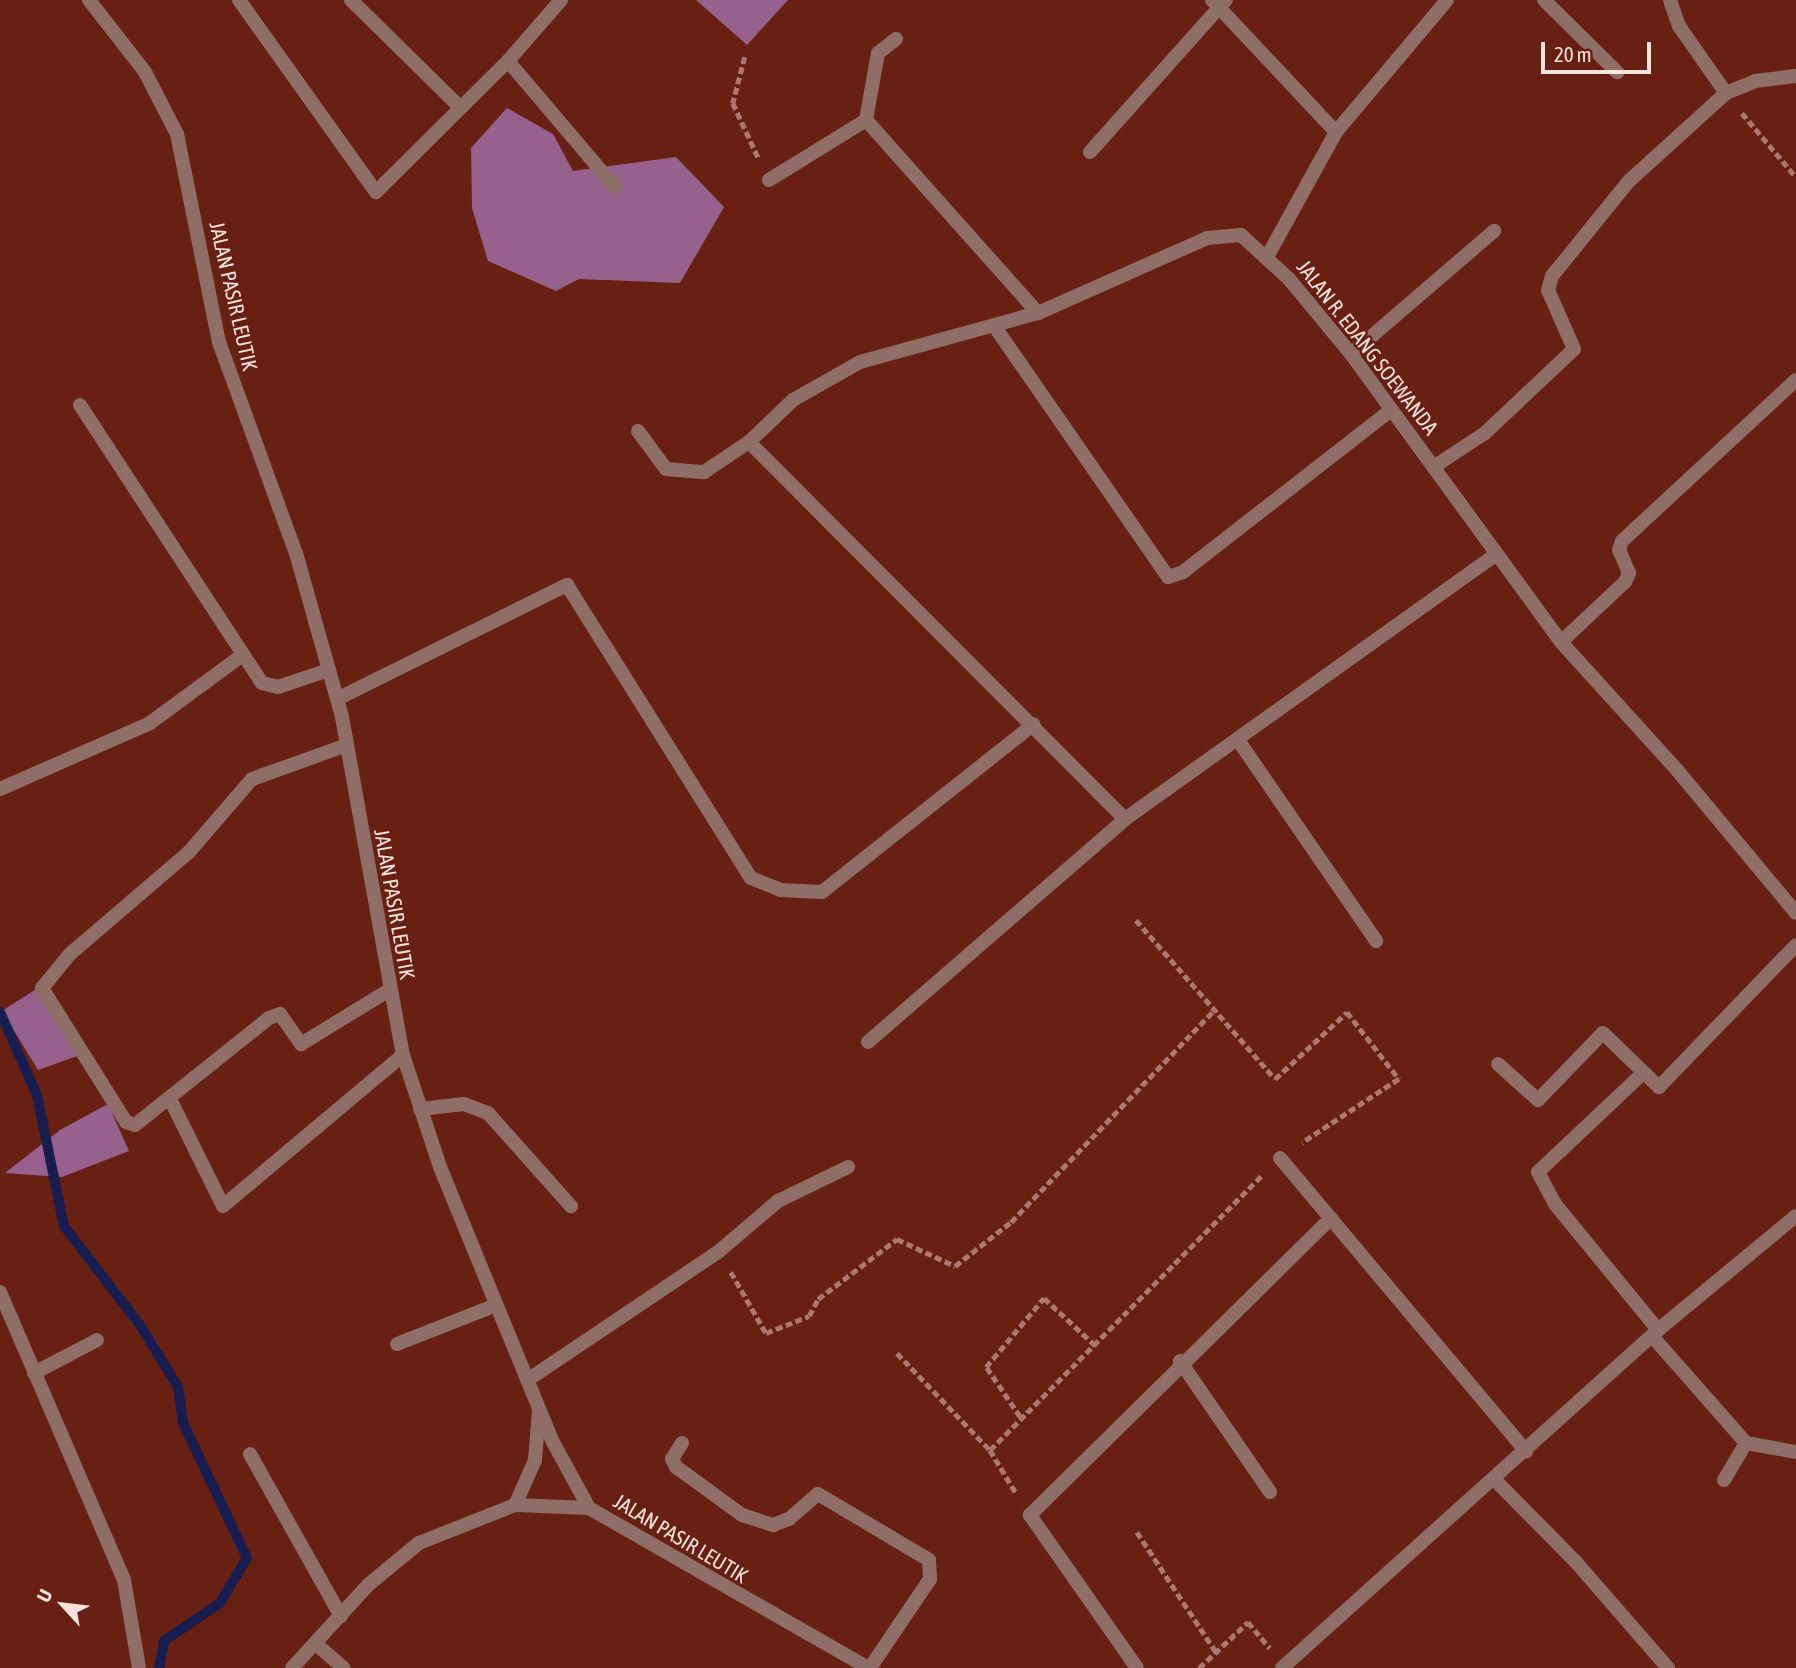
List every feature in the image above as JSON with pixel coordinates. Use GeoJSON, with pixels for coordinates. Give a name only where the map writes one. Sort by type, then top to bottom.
{"type":"FeatureCollection","features":[{"type":"Feature","properties":{"kind":"street","name":"JALAN PASIR LEUTIK"},"geometry":{"type":"LineString","coordinates":[[89,0],[145,72],[177,134],[219,342],[296,553],[330,670],[347,745],[389,990],[403,1055],[420,1109],[496,1305],[529,1379],[538,1410],[589,1508],[869,1668]]}},
{"type":"Feature","properties":{"kind":"street"},"geometry":{"type":"LineString","coordinates":[[239,0],[376,192],[508,61],[561,0]]}},
{"type":"Feature","properties":{"kind":"street"},"geometry":{"type":"LineString","coordinates":[[351,0],[461,108]]}},
{"type":"Feature","properties":{"kind":"street"},"geometry":{"type":"LineString","coordinates":[[1267,257],[1336,132],[1447,0]]}},
{"type":"Feature","properties":{"kind":"street"},"geometry":{"type":"LineString","coordinates":[[1544,0],[1617,72]]}},
{"type":"Feature","properties":{"kind":"street"},"geometry":{"type":"LineString","coordinates":[[1670,0],[1679,26],[1726,93]]}},
{"type":"Feature","properties":{"kind":"street"},"geometry":{"type":"LineString","coordinates":[[1090,152],[1219,3],[1336,132]]}},
{"type":"Feature","properties":{"kind":"street"},"geometry":{"type":"LineString","coordinates":[[769,180],[866,120],[878,54],[895,38]]}},
{"type":"Feature","properties":{"kind":"street"},"geometry":{"type":"LineString","coordinates":[[508,61],[615,187]]}},
{"type":"Feature","properties":{"kind":"street"},"geometry":{"type":"LineString","coordinates":[[1435,466],[1485,433],[1574,349],[1548,290],[1552,276],[1629,181],[1726,93],[1755,81],[1796,76]]}},
{"type":"Feature","properties":{"kind":"street"},"geometry":{"type":"LineString","coordinates":[[866,120],[1038,313]]}},
{"type":"Feature","properties":{"kind":"street"},"geometry":{"type":"LineString","coordinates":[[1351,354],[1494,231]]}},
{"type":"Feature","properties":{"kind":"street","name":"JALAN R. EDANG SOEWANDA"},"geometry":{"type":"LineString","coordinates":[[638,431],[666,469],[687,475],[704,472],[749,442],[793,400],[848,367],[1038,313],[1228,233],[1253,241],[1351,354],[1435,466],[1494,556],[1561,642],[1677,770],[1796,914]]}},
{"type":"Feature","properties":{"kind":"street"},"geometry":{"type":"LineString","coordinates":[[995,327],[1168,577],[1183,572],[1391,410]]}},
{"type":"Feature","properties":{"kind":"street"},"geometry":{"type":"LineString","coordinates":[[1561,642],[1625,582],[1629,573],[1619,550],[1622,541],[1796,380]]}},
{"type":"Feature","properties":{"kind":"street"},"geometry":{"type":"LineString","coordinates":[[80,405],[157,528],[199,580],[240,657],[262,683],[278,687],[330,670]]}},
{"type":"Feature","properties":{"kind":"street"},"geometry":{"type":"LineString","coordinates":[[749,442],[1034,724],[1125,819]]}},
{"type":"Feature","properties":{"kind":"street"},"geometry":{"type":"LineString","coordinates":[[868,1042],[1125,819],[1494,556]]}},
{"type":"Feature","properties":{"kind":"street"},"geometry":{"type":"LineString","coordinates":[[337,699],[566,585],[751,878],[780,890],[822,892],[1034,724]]}},
{"type":"Feature","properties":{"kind":"street"},"geometry":{"type":"LineString","coordinates":[[0,789],[150,723],[240,657]]}},
{"type":"Feature","properties":{"kind":"street"},"geometry":{"type":"LineString","coordinates":[[1238,740],[1376,941]]}},
{"type":"Feature","properties":{"kind":"street"},"geometry":{"type":"LineString","coordinates":[[347,745],[252,779],[189,852],[44,980],[42,988],[126,1122],[135,1125],[269,1018],[281,1014],[301,1044],[389,990]]}},
{"type":"Feature","properties":{"kind":"street"},"geometry":{"type":"LineString","coordinates":[[1497,1065],[1538,1100],[1603,1033],[1659,1087],[1796,945]]}},
{"type":"Feature","properties":{"kind":"street"},"geometry":{"type":"LineString","coordinates":[[170,1099],[223,1206],[403,1055]]}},
{"type":"Feature","properties":{"kind":"street"},"geometry":{"type":"LineString","coordinates":[[1643,1074],[1538,1172],[1555,1204],[1655,1333],[1746,1443],[1796,1452]]}},
{"type":"Feature","properties":{"kind":"street"},"geometry":{"type":"LineString","coordinates":[[420,1109],[464,1104],[488,1114],[571,1206]]}},
{"type":"Feature","properties":{"kind":"street"},"geometry":{"type":"LineString","coordinates":[[1280,1158],[1448,1365],[1527,1451]]}},
{"type":"Feature","properties":{"kind":"street"},"geometry":{"type":"LineString","coordinates":[[529,1379],[718,1252],[778,1201],[848,1167]]}},
{"type":"Feature","properties":{"kind":"street"},"geometry":{"type":"LineString","coordinates":[[1284,1666],[1527,1451],[1655,1333],[1796,1216]]}},
{"type":"Feature","properties":{"kind":"street"},"geometry":{"type":"LineString","coordinates":[[1137,1668],[1030,1515],[1180,1361],[1331,1218]]}},
{"type":"Feature","properties":{"kind":"street"},"geometry":{"type":"LineString","coordinates":[[0,1292],[131,1603],[139,1668]]}},
{"type":"Feature","properties":{"kind":"street"},"geometry":{"type":"LineString","coordinates":[[397,1343],[496,1305]]}},
{"type":"Feature","properties":{"kind":"street"},"geometry":{"type":"LineString","coordinates":[[34,1373],[97,1340]]}},
{"type":"Feature","properties":{"kind":"street"},"geometry":{"type":"LineString","coordinates":[[1180,1361],[1270,1492]]}},
{"type":"Feature","properties":{"kind":"street"},"geometry":{"type":"LineString","coordinates":[[515,1505],[535,1460],[538,1410]]}},
{"type":"Feature","properties":{"kind":"street"},"geometry":{"type":"LineString","coordinates":[[682,1443],[672,1459],[676,1467],[742,1515],[773,1525],[789,1520],[818,1494],[929,1560],[930,1579],[869,1668]]}},
{"type":"Feature","properties":{"kind":"street"},"geometry":{"type":"LineString","coordinates":[[1724,1480],[1746,1443]]}},
{"type":"Feature","properties":{"kind":"street"},"geometry":{"type":"LineString","coordinates":[[250,1454],[341,1616]]}},
{"type":"Feature","properties":{"kind":"street"},"geometry":{"type":"LineString","coordinates":[[1494,1480],[1576,1561],[1633,1632],[1668,1668]]}},
{"type":"Feature","properties":{"kind":"street"},"geometry":{"type":"LineString","coordinates":[[292,1668],[341,1616],[419,1543],[515,1505],[589,1508]]}},
{"type":"Feature","properties":{"kind":"street"},"geometry":{"type":"LineString","coordinates":[[316,1644],[344,1668]]}},
{"type":"Feature","properties":{"kind":"path"},"geometry":{"type":"LineString","coordinates":[[745,57],[733,103],[769,180]]}},
{"type":"Feature","properties":{"kind":"path"},"geometry":{"type":"LineString","coordinates":[[1726,93],[1796,177]]}},
{"type":"Feature","properties":{"kind":"path"},"geometry":{"type":"LineString","coordinates":[[990,1450],[1020,1417],[1096,1346],[1149,1285],[1280,1158],[1399,1079],[1347,1012],[1275,1079],[1136,920]]}},
{"type":"Feature","properties":{"kind":"path"},"geometry":{"type":"LineString","coordinates":[[718,1252],[766,1333],[809,1316],[818,1299],[897,1239],[955,1266],[1011,1222],[1214,1010]]}},
{"type":"Feature","properties":{"kind":"path"},"geometry":{"type":"LineString","coordinates":[[1020,1417],[986,1367],[1044,1298],[1096,1346]]}},
{"type":"Feature","properties":{"kind":"path"},"geometry":{"type":"LineString","coordinates":[[897,1353],[990,1450],[1030,1515]]}},
{"type":"Feature","properties":{"kind":"path"},"geometry":{"type":"LineString","coordinates":[[1137,1532],[1216,1653]]}},
{"type":"Feature","properties":{"kind":"path"},"geometry":{"type":"LineString","coordinates":[[1199,1668],[1248,1622],[1284,1666]]}},
{"type":"Feature","properties":{"kind":"shaded area"},"geometry":{"type":"Polygon","coordinates":[[[696,0],[788,0],[747,45],[696,0]]]}},
{"type":"Feature","properties":{"kind":"shaded area"},"geometry":{"type":"Polygon","coordinates":[[[507,108],[553,134],[573,171],[676,157],[724,207],[680,283],[579,279],[556,291],[488,261],[472,208],[471,148],[507,108]]]}},
{"type":"Feature","properties":{"kind":"shaded area"},"geometry":{"type":"Polygon","coordinates":[[[38,988],[80,1055],[38,1070],[2,1011],[38,988]]]}},
{"type":"Feature","properties":{"kind":"shaded area"},"geometry":{"type":"Polygon","coordinates":[[[108,1104],[129,1151],[62,1177],[5,1173],[60,1130],[108,1104]]]}},
{"type":"Feature","properties":{"kind":"waterway"},"geometry":{"type":"LineString","coordinates":[[0,1012],[37,1095],[64,1226],[140,1325],[178,1387],[183,1423],[247,1558],[220,1603],[164,1641],[159,1668]]}}]}
